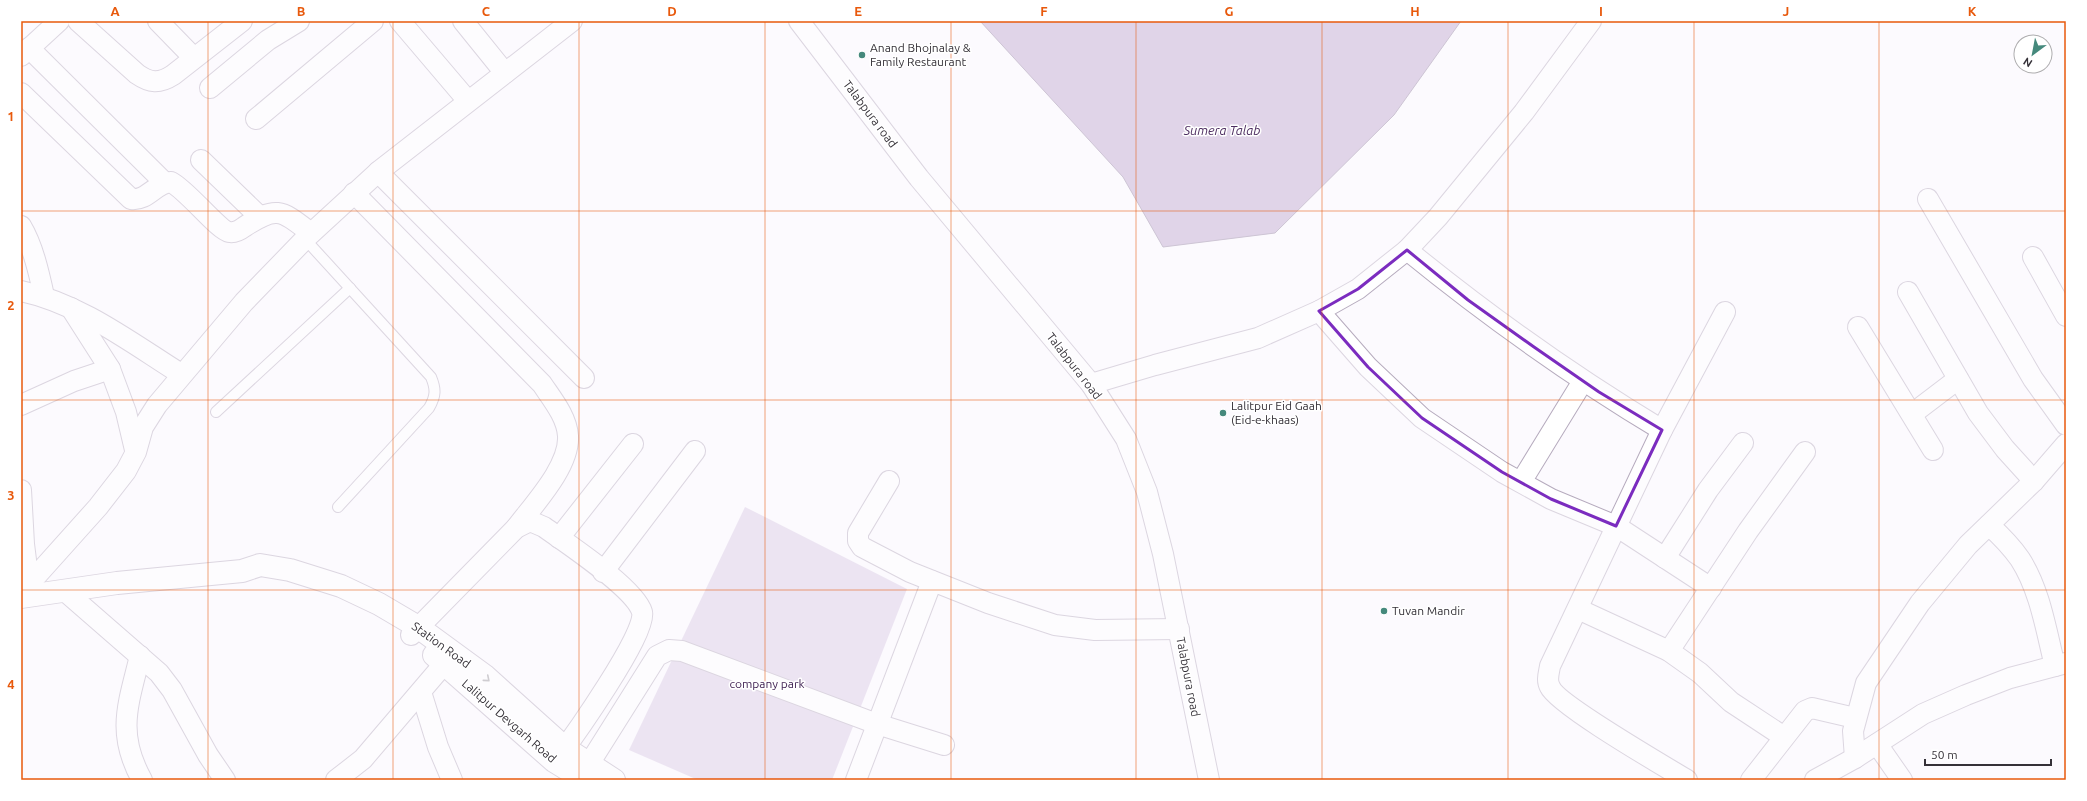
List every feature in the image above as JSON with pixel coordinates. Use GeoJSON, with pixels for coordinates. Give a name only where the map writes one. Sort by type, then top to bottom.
{"type":"FeatureCollection","features":[{"type":"Feature","properties":{"kind":"main road","name":"Lalitpur Devgarh Road"},"geometry":{"type":"LineString","coordinates":[[66,592],[116,583],[242,571],[259,579],[282,582],[348,603],[414,631],[444,664],[560,755],[587,772]]}},
{"type":"Feature","properties":{"kind":"main road"},"geometry":{"type":"LineString","coordinates":[[26,593],[66,592]]}},
{"type":"Feature","properties":{"kind":"main road","name":"Station Road"},"geometry":{"type":"LineString","coordinates":[[414,631],[485,676],[560,755]]}},
{"type":"Feature","properties":{"kind":"main road"},"geometry":{"type":"LineString","coordinates":[[587,772],[614,780]]}},
{"type":"Feature","properties":{"kind":"street"},"geometry":{"type":"LineString","coordinates":[[58,21],[25,52],[164,182],[175,185],[202,208],[218,225],[229,232],[242,229],[260,217],[274,212],[283,213],[308,236]]}},
{"type":"Feature","properties":{"kind":"street"},"geometry":{"type":"LineString","coordinates":[[78,21],[146,81],[156,83],[164,81],[242,21]]}},
{"type":"Feature","properties":{"kind":"street"},"geometry":{"type":"LineString","coordinates":[[158,21],[194,58]]}},
{"type":"Feature","properties":{"kind":"street"},"geometry":{"type":"LineString","coordinates":[[210,88],[268,40],[299,21]]}},
{"type":"Feature","properties":{"kind":"street"},"geometry":{"type":"LineString","coordinates":[[400,21],[468,101]]}},
{"type":"Feature","properties":{"kind":"street"},"geometry":{"type":"LineString","coordinates":[[463,21],[505,73]]}},
{"type":"Feature","properties":{"kind":"street"},"geometry":{"type":"LineString","coordinates":[[26,593],[103,501],[126,471],[136,452],[143,428],[156,405],[244,302],[308,236],[378,172],[572,21]]}},
{"type":"Feature","properties":{"kind":"street","name":"Talabpura road"},"geometry":{"type":"LineString","coordinates":[[799,21],[919,178],[1091,384],[1126,439],[1148,492],[1179,629],[1209,780]]}},
{"type":"Feature","properties":{"kind":"street"},"geometry":{"type":"LineString","coordinates":[[1091,384],[1155,365],[1258,338],[1319,311],[1358,289],[1407,250],[1438,217],[1524,112],[1591,21]]}},
{"type":"Feature","properties":{"kind":"street"},"geometry":{"type":"LineString","coordinates":[[256,119],[359,25]]}},
{"type":"Feature","properties":{"kind":"street"},"geometry":{"type":"LineString","coordinates":[[21,93],[126,196],[137,200],[143,198],[164,182]]}},
{"type":"Feature","properties":{"kind":"street"},"geometry":{"type":"LineString","coordinates":[[200,160],[260,217]]}},
{"type":"Feature","properties":{"kind":"street"},"geometry":{"type":"LineString","coordinates":[[378,172],[584,378]]}},
{"type":"Feature","properties":{"kind":"street"},"geometry":{"type":"LineString","coordinates":[[354,193],[542,384],[561,413],[568,435],[566,453],[558,471],[516,528],[414,631]]}},
{"type":"Feature","properties":{"kind":"street"},"geometry":{"type":"LineString","coordinates":[[1928,199],[2033,380],[2066,425]]}},
{"type":"Feature","properties":{"kind":"street"},"geometry":{"type":"LineString","coordinates":[[21,226],[32,254],[44,296]]}},
{"type":"Feature","properties":{"kind":"street"},"geometry":{"type":"LineString","coordinates":[[1407,250],[1468,300],[1583,381],[1662,430]]}},
{"type":"Feature","properties":{"kind":"street"},"geometry":{"type":"LineString","coordinates":[[2033,257],[2066,316]]}},
{"type":"Feature","properties":{"kind":"street"},"geometry":{"type":"LineString","coordinates":[[21,290],[44,296],[71,307],[101,323],[181,374]]}},
{"type":"Feature","properties":{"kind":"street"},"geometry":{"type":"LineString","coordinates":[[1908,292],[1958,379],[1991,432],[2034,481]]}},
{"type":"Feature","properties":{"kind":"street"},"geometry":{"type":"LineString","coordinates":[[71,307],[110,369],[126,412],[136,452]]}},
{"type":"Feature","properties":{"kind":"street"},"geometry":{"type":"LineString","coordinates":[[1319,311],[1368,367],[1422,418],[1502,472],[1551,499],[1616,526],[1711,588]]}},
{"type":"Feature","properties":{"kind":"street"},"geometry":{"type":"LineString","coordinates":[[1687,780],[1569,706],[1550,688],[1548,678],[1550,666],[1662,430],[1725,312]]}},
{"type":"Feature","properties":{"kind":"street"},"geometry":{"type":"LineString","coordinates":[[1858,327],[1933,450]]}},
{"type":"Feature","properties":{"kind":"street"},"geometry":{"type":"LineString","coordinates":[[21,405],[74,381],[110,369]]}},
{"type":"Feature","properties":{"kind":"street"},"geometry":{"type":"LineString","coordinates":[[1912,414],[1958,379]]}},
{"type":"Feature","properties":{"kind":"street"},"geometry":{"type":"LineString","coordinates":[[1521,482],[1583,381]]}},
{"type":"Feature","properties":{"kind":"street"},"geometry":{"type":"LineString","coordinates":[[1665,558],[1708,490],[1743,442]]}},
{"type":"Feature","properties":{"kind":"street"},"geometry":{"type":"LineString","coordinates":[[559,538],[632,444]]}},
{"type":"Feature","properties":{"kind":"street"},"geometry":{"type":"LineString","coordinates":[[1855,758],[1853,731],[1855,718],[1866,683],[1920,603],[1968,545],[2034,481],[2066,444]]}},
{"type":"Feature","properties":{"kind":"street"},"geometry":{"type":"LineString","coordinates":[[603,572],[695,451]]}},
{"type":"Feature","properties":{"kind":"street"},"geometry":{"type":"LineString","coordinates":[[1669,651],[1748,531],[1805,452]]}},
{"type":"Feature","properties":{"kind":"street"},"geometry":{"type":"LineString","coordinates":[[889,481],[858,533],[858,541],[862,547],[869,552],[932,581],[988,603],[1055,625],[1095,630],[1179,629]]}},
{"type":"Feature","properties":{"kind":"street"},"geometry":{"type":"LineString","coordinates":[[21,490],[26,593]]}},
{"type":"Feature","properties":{"kind":"street"},"geometry":{"type":"LineString","coordinates":[[516,528],[530,521],[544,527],[630,592],[642,612],[642,624],[629,650],[560,755]]}},
{"type":"Feature","properties":{"kind":"street"},"geometry":{"type":"LineString","coordinates":[[1815,780],[1855,758],[1923,714],[2010,678],[2060,664],[2032,583],[2020,559],[2007,542],[1989,525]]}},
{"type":"Feature","properties":{"kind":"street"},"geometry":{"type":"LineString","coordinates":[[856,780],[932,581]]}},
{"type":"Feature","properties":{"kind":"street"},"geometry":{"type":"LineString","coordinates":[[66,592],[159,673],[172,690],[208,755],[225,780]]}},
{"type":"Feature","properties":{"kind":"street"},"geometry":{"type":"LineString","coordinates":[[1578,609],[1669,651],[1700,672],[1731,702],[1784,737]]}},
{"type":"Feature","properties":{"kind":"street"},"geometry":{"type":"LineString","coordinates":[[587,772],[657,656],[669,650],[682,651],[878,724],[944,745]]}},
{"type":"Feature","properties":{"kind":"street"},"geometry":{"type":"LineString","coordinates":[[140,656],[127,708],[126,740],[133,764],[142,780]]}},
{"type":"Feature","properties":{"kind":"street"},"geometry":{"type":"LineString","coordinates":[[336,780],[363,759],[444,664]]}},
{"type":"Feature","properties":{"kind":"street"},"geometry":{"type":"LineString","coordinates":[[421,692],[438,747],[452,780]]}},
{"type":"Feature","properties":{"kind":"street"},"geometry":{"type":"LineString","coordinates":[[1751,780],[1805,711],[1812,708],[1855,718]]}},
{"type":"Feature","properties":{"kind":"street"},"geometry":{"type":"LineString","coordinates":[[1877,744],[1902,780]]}},
{"type":"Feature","properties":{"kind":"lane"},"geometry":{"type":"LineString","coordinates":[[308,236],[350,288],[431,377],[436,388],[434,398],[429,408],[338,506]]}},
{"type":"Feature","properties":{"kind":"lane"},"geometry":{"type":"LineString","coordinates":[[216,412],[350,288]]}},
{"type":"Feature","properties":{"kind":"highlighted area"},"geometry":{"type":"Polygon","coordinates":[[[1407,250],[1468,300],[1534,347],[1599,392],[1662,430],[1616,526],[1551,499],[1502,472],[1422,418],[1368,367],[1319,311],[1358,289],[1407,250]]]}},
{"type":"Feature","properties":{"kind":"green space","name":"company park"},"geometry":{"type":"Polygon","coordinates":[[[745,507],[907,589],[832,780],[698,780],[629,750],[745,507]]]}},
{"type":"Feature","properties":{"kind":"water","name":"Sumera Talab"},"geometry":{"type":"Polygon","coordinates":[[[980,21],[1461,21],[1394,115],[1275,233],[1163,247],[1123,177],[980,21]]]}},
{"type":"Feature","properties":{"kind":"place","name":"Anand Bhojnalay & Family Restaurant"},"geometry":{"type":"Point","coordinates":[862,55]}},
{"type":"Feature","properties":{"kind":"place","name":"Lalitpur Eid Gaah (Eid-e-khaas)"},"geometry":{"type":"Point","coordinates":[1223,413]}},
{"type":"Feature","properties":{"kind":"place","name":"Tuvan Mandir"},"geometry":{"type":"Point","coordinates":[1384,611]}}]}
